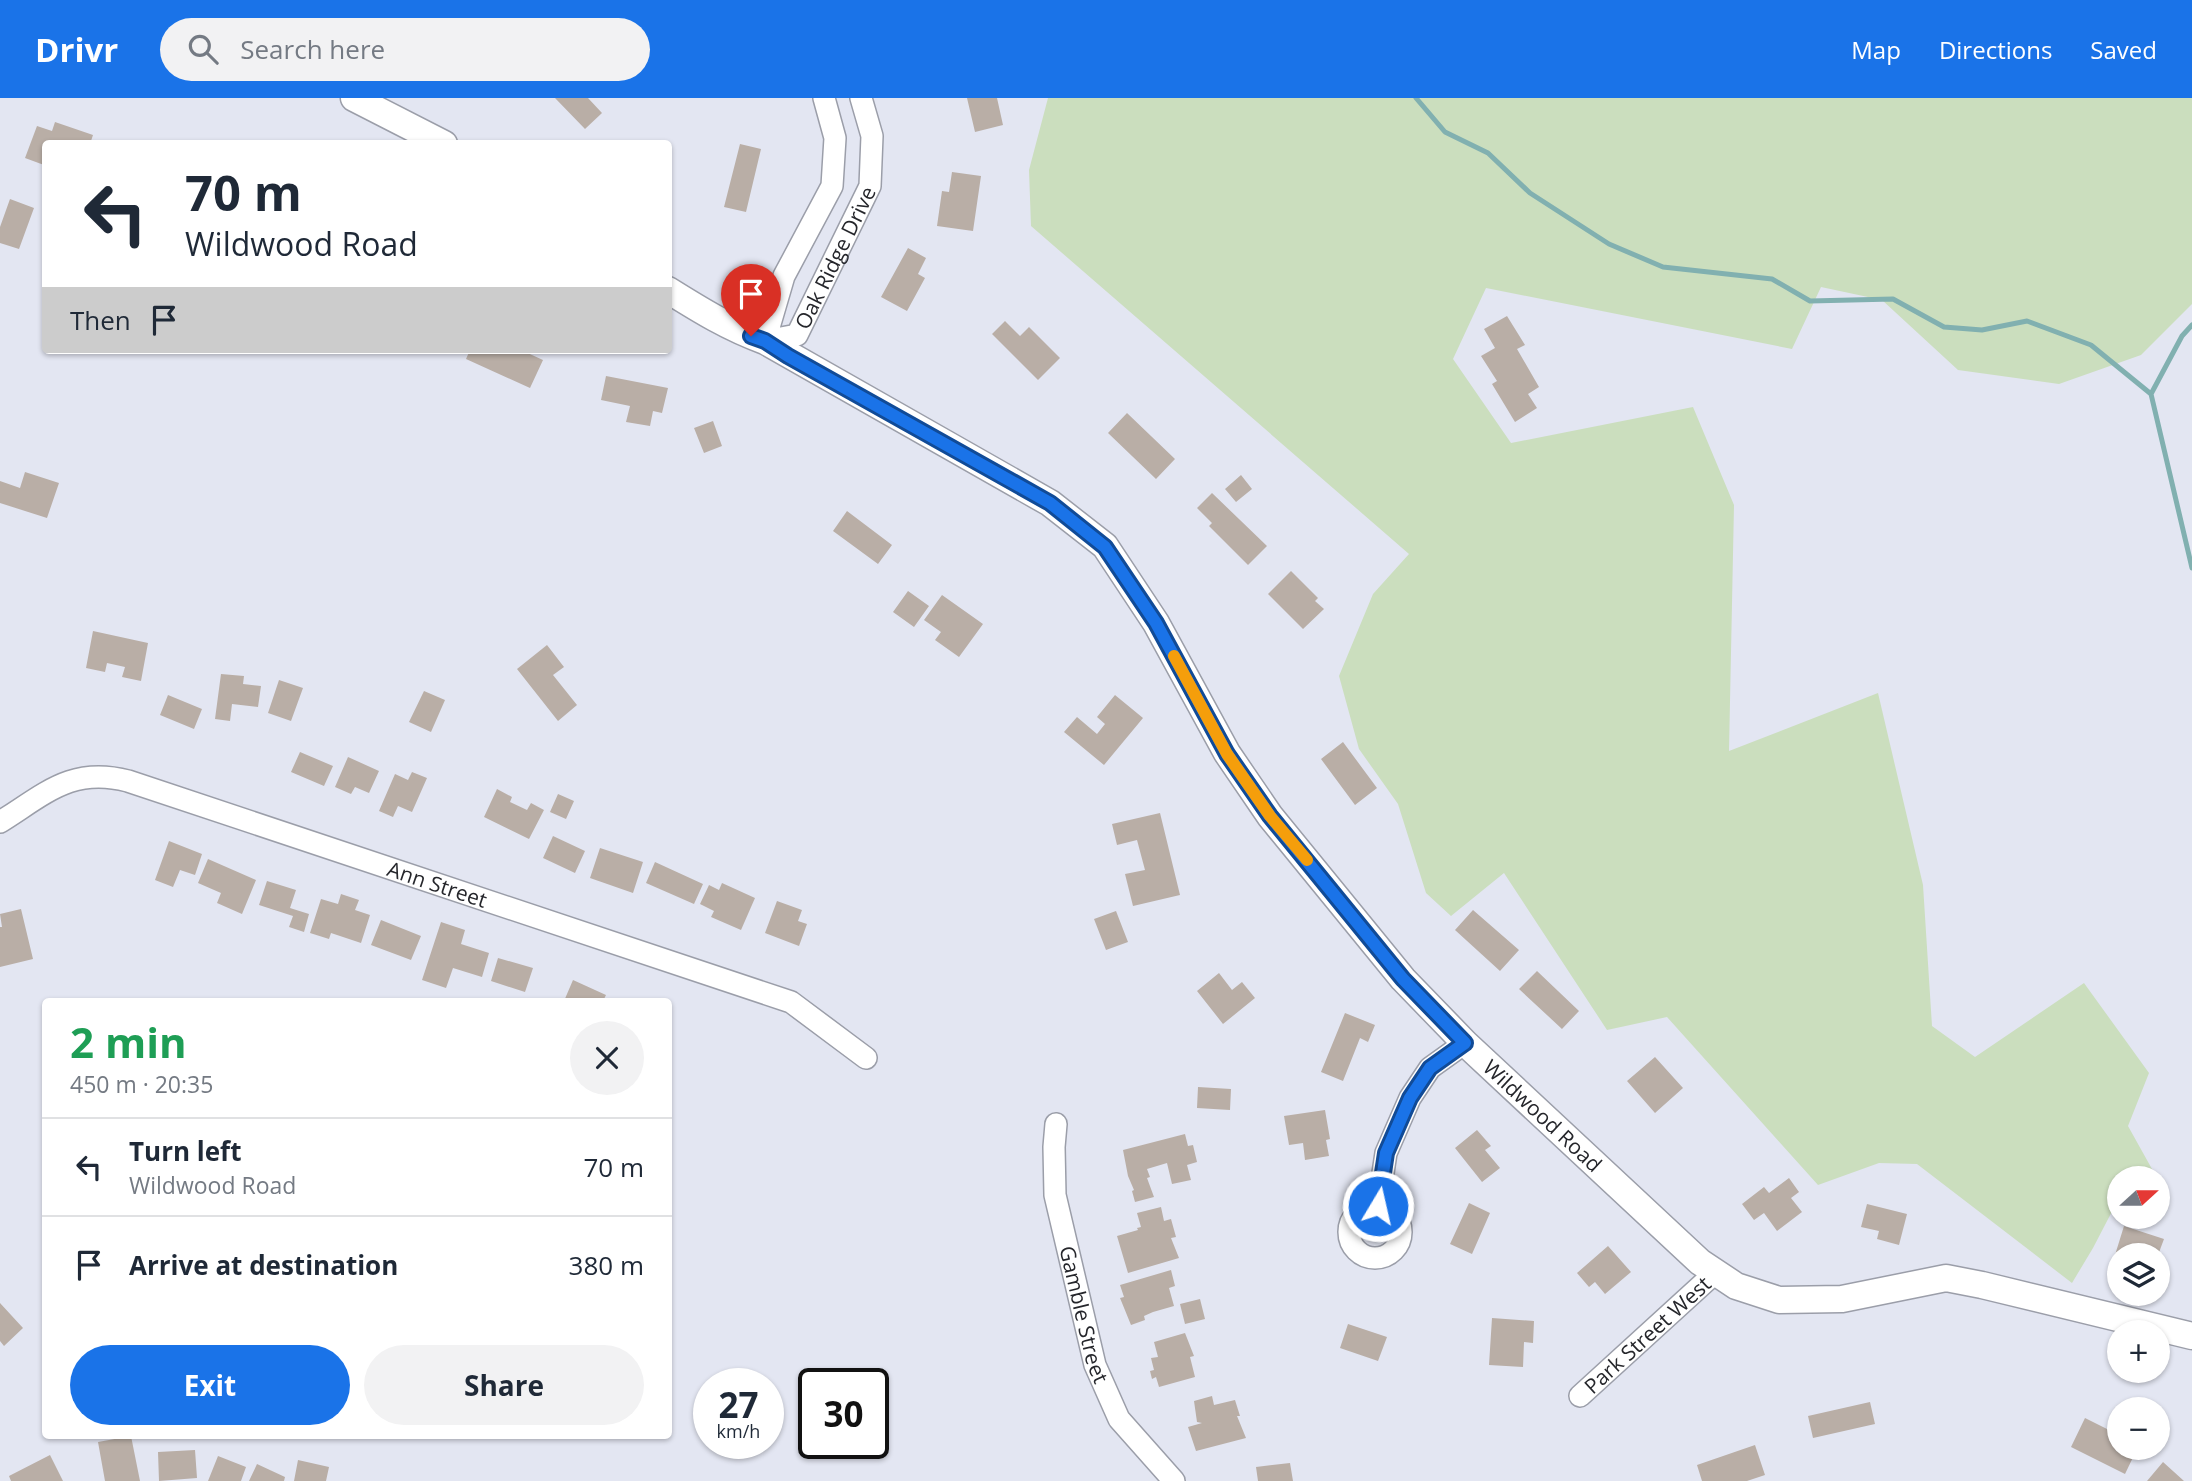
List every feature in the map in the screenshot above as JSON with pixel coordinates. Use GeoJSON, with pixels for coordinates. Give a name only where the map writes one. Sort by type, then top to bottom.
{"type":"FeatureCollection","features":[{"type":"Feature","properties":{"kind":"street"},"geometry":{"type":"LineString","coordinates":[[354,98],[436,140]]}},
{"type":"Feature","properties":{"kind":"street","name":"Oak Ridge Drive"},"geometry":{"type":"LineString","coordinates":[[824,98],[835,138],[832,186],[784,276],[765,341],[797,335],[870,186],[872,136],[861,98]]}},
{"type":"Feature","properties":{"kind":"street","name":"Wildwood Road"},"geometry":{"type":"LineString","coordinates":[[672,292],[737,331],[765,341],[1050,503],[1105,547],[1156,623],[1227,754],[1270,816],[1403,979],[1465,1043],[1700,1262],[1736,1286],[1779,1300],[1842,1299],[1946,1278],[2192,1336]]}},
{"type":"Feature","properties":{"kind":"street","name":"Ann Street"},"geometry":{"type":"LineString","coordinates":[[0,822],[71,780],[101,775],[128,781],[791,1002],[866,1058]]}},
{"type":"Feature","properties":{"kind":"street"},"geometry":{"type":"LineString","coordinates":[[1378,1206],[1386,1153],[1410,1098],[1430,1068],[1465,1043]]}},
{"type":"Feature","properties":{"kind":"street","name":"Gamble Street"},"geometry":{"type":"LineString","coordinates":[[1056,1124],[1055,1195],[1095,1365],[1119,1419],[1174,1481]]}},
{"type":"Feature","properties":{"kind":"street","name":"Park Street West"},"geometry":{"type":"LineString","coordinates":[[1580,1396],[1716,1272]]}},
{"type":"Feature","properties":{"kind":"green space"},"geometry":{"type":"Polygon","coordinates":[[[1048,98],[2192,98],[2192,304],[2141,355],[2059,384],[1958,370],[1882,300],[1821,287],[1792,349],[1486,288],[1453,359],[1511,443],[1693,407],[1734,505],[1729,751],[1878,693],[1923,885],[1932,1026],[1975,1057],[2084,983],[2149,1073],[2128,1126],[2150,1166],[2107,1166],[2107,1221],[2072,1283],[1917,1164],[1879,1163],[1818,1185],[1667,1017],[1607,1030],[1504,873],[1451,916],[1426,893],[1398,804],[1359,749],[1339,676],[1373,594],[1409,554],[1031,226],[1029,170],[1048,98]]]}},
{"type":"Feature","properties":{"kind":"building"},"geometry":{"type":"Polygon","coordinates":[[[555,98],[588,98],[602,113],[585,129],[555,98]]]}},
{"type":"Feature","properties":{"kind":"building"},"geometry":{"type":"Polygon","coordinates":[[[967,98],[997,98],[1003,125],[975,132],[967,98]]]}},
{"type":"Feature","properties":{"kind":"building"},"geometry":{"type":"Polygon","coordinates":[[[55,122],[93,135],[91,140],[42,140],[42,164],[25,158],[37,126],[52,131],[55,122]]]}},
{"type":"Feature","properties":{"kind":"building"},"geometry":{"type":"Polygon","coordinates":[[[740,144],[761,149],[746,212],[724,207],[740,144]]]}},
{"type":"Feature","properties":{"kind":"building"},"geometry":{"type":"Polygon","coordinates":[[[952,172],[981,176],[973,231],[937,226],[942,191],[949,192],[952,172]]]}},
{"type":"Feature","properties":{"kind":"building"},"geometry":{"type":"Polygon","coordinates":[[[10,199],[34,208],[19,249],[0,243],[0,227],[10,199]]]}},
{"type":"Feature","properties":{"kind":"building"},"geometry":{"type":"Polygon","coordinates":[[[908,248],[926,258],[918,274],[925,278],[907,311],[881,297],[908,248]]]}},
{"type":"Feature","properties":{"kind":"building"},"geometry":{"type":"Polygon","coordinates":[[[1507,316],[1525,345],[1517,349],[1539,387],[1528,394],[1537,408],[1515,422],[1492,384],[1497,381],[1481,356],[1495,348],[1484,329],[1507,316]]]}},
{"type":"Feature","properties":{"kind":"building"},"geometry":{"type":"Polygon","coordinates":[[[1005,321],[1020,336],[1029,327],[1060,358],[1038,380],[992,334],[1005,321]]]}},
{"type":"Feature","properties":{"kind":"building"},"geometry":{"type":"Polygon","coordinates":[[[468,354],[530,354],[543,360],[530,388],[466,359],[468,354]]]}},
{"type":"Feature","properties":{"kind":"building"},"geometry":{"type":"Polygon","coordinates":[[[606,376],[668,388],[662,413],[653,411],[650,426],[626,422],[630,406],[601,400],[606,376]]]}},
{"type":"Feature","properties":{"kind":"building"},"geometry":{"type":"Polygon","coordinates":[[[1127,413],[1175,459],[1156,479],[1108,433],[1127,413]]]}},
{"type":"Feature","properties":{"kind":"building"},"geometry":{"type":"Polygon","coordinates":[[[713,421],[722,446],[704,453],[694,428],[713,421]]]}},
{"type":"Feature","properties":{"kind":"building"},"geometry":{"type":"Polygon","coordinates":[[[25,472],[59,483],[47,518],[0,503],[0,481],[20,488],[25,472]]]}},
{"type":"Feature","properties":{"kind":"building"},"geometry":{"type":"Polygon","coordinates":[[[1241,475],[1252,489],[1236,502],[1225,489],[1241,475]]]}},
{"type":"Feature","properties":{"kind":"building"},"geometry":{"type":"Polygon","coordinates":[[[1212,493],[1267,546],[1248,565],[1209,526],[1212,523],[1197,508],[1212,493]]]}},
{"type":"Feature","properties":{"kind":"building"},"geometry":{"type":"Polygon","coordinates":[[[847,511],[892,545],[878,564],[833,531],[847,511]]]}},
{"type":"Feature","properties":{"kind":"building"},"geometry":{"type":"Polygon","coordinates":[[[1291,571],[1318,598],[1315,601],[1324,609],[1303,629],[1268,594],[1291,571]]]}},
{"type":"Feature","properties":{"kind":"building"},"geometry":{"type":"Polygon","coordinates":[[[908,591],[929,606],[914,627],[893,612],[908,591]]]}},
{"type":"Feature","properties":{"kind":"building"},"geometry":{"type":"Polygon","coordinates":[[[942,595],[983,624],[959,657],[935,640],[941,632],[924,620],[942,595]]]}},
{"type":"Feature","properties":{"kind":"building"},"geometry":{"type":"Polygon","coordinates":[[[93,631],[148,643],[141,681],[122,677],[125,667],[107,663],[105,672],[86,668],[93,631]]]}},
{"type":"Feature","properties":{"kind":"building"},"geometry":{"type":"Polygon","coordinates":[[[547,645],[564,667],[553,675],[577,705],[558,721],[517,669],[547,645]]]}},
{"type":"Feature","properties":{"kind":"building"},"geometry":{"type":"Polygon","coordinates":[[[221,674],[244,676],[243,684],[261,686],[258,707],[232,704],[230,721],[215,719],[221,674]]]}},
{"type":"Feature","properties":{"kind":"building"},"geometry":{"type":"Polygon","coordinates":[[[279,680],[303,688],[291,721],[268,713],[279,680]]]}},
{"type":"Feature","properties":{"kind":"building"},"geometry":{"type":"Polygon","coordinates":[[[424,691],[445,700],[431,732],[409,722],[424,691]]]}},
{"type":"Feature","properties":{"kind":"building"},"geometry":{"type":"Polygon","coordinates":[[[168,695],[202,709],[194,729],[160,715],[168,695]]]}},
{"type":"Feature","properties":{"kind":"building"},"geometry":{"type":"Polygon","coordinates":[[[1115,695],[1143,718],[1104,765],[1064,732],[1077,717],[1097,734],[1105,724],[1097,717],[1115,695]]]}},
{"type":"Feature","properties":{"kind":"building"},"geometry":{"type":"Polygon","coordinates":[[[1343,742],[1377,788],[1355,805],[1321,759],[1343,742]]]}},
{"type":"Feature","properties":{"kind":"building"},"geometry":{"type":"Polygon","coordinates":[[[300,752],[333,766],[324,786],[291,772],[300,752]]]}},
{"type":"Feature","properties":{"kind":"building"},"geometry":{"type":"Polygon","coordinates":[[[348,757],[379,771],[369,793],[355,787],[351,794],[335,787],[348,757]]]}},
{"type":"Feature","properties":{"kind":"building"},"geometry":{"type":"Polygon","coordinates":[[[412,772],[427,778],[412,812],[398,806],[393,817],[379,811],[395,774],[408,780],[412,772]]]}},
{"type":"Feature","properties":{"kind":"building"},"geometry":{"type":"Polygon","coordinates":[[[497,789],[512,797],[510,802],[527,810],[531,803],[544,810],[529,839],[484,817],[497,789]]]}},
{"type":"Feature","properties":{"kind":"building"},"geometry":{"type":"Polygon","coordinates":[[[558,794],[574,801],[566,819],[550,812],[558,794]]]}},
{"type":"Feature","properties":{"kind":"building"},"geometry":{"type":"Polygon","coordinates":[[[1160,813],[1180,895],[1133,906],[1125,874],[1145,870],[1137,840],[1117,845],[1112,824],[1160,813]]]}},
{"type":"Feature","properties":{"kind":"building"},"geometry":{"type":"Polygon","coordinates":[[[553,836],[585,851],[575,873],[543,858],[553,836]]]}},
{"type":"Feature","properties":{"kind":"building"},"geometry":{"type":"Polygon","coordinates":[[[169,841],[202,854],[195,875],[180,870],[173,887],[155,880],[169,841]]]}},
{"type":"Feature","properties":{"kind":"building"},"geometry":{"type":"Polygon","coordinates":[[[600,848],[643,862],[633,893],[590,878],[600,848]]]}},
{"type":"Feature","properties":{"kind":"building"},"geometry":{"type":"Polygon","coordinates":[[[208,859],[256,880],[242,914],[217,903],[221,893],[198,883],[208,859]]]}},
{"type":"Feature","properties":{"kind":"building"},"geometry":{"type":"Polygon","coordinates":[[[655,862],[703,884],[694,904],[646,883],[655,862]]]}},
{"type":"Feature","properties":{"kind":"building"},"geometry":{"type":"Polygon","coordinates":[[[267,881],[296,890],[290,908],[309,914],[304,932],[289,927],[293,916],[259,905],[267,881]]]}},
{"type":"Feature","properties":{"kind":"building"},"geometry":{"type":"Polygon","coordinates":[[[722,883],[755,898],[741,930],[711,917],[714,911],[700,904],[709,885],[719,890],[722,883]]]}},
{"type":"Feature","properties":{"kind":"building"},"geometry":{"type":"Polygon","coordinates":[[[341,894],[359,900],[355,910],[370,915],[361,943],[331,933],[329,939],[310,933],[321,899],[338,904],[341,894]]]}},
{"type":"Feature","properties":{"kind":"building"},"geometry":{"type":"Polygon","coordinates":[[[777,901],[802,910],[798,921],[807,924],[799,946],[765,933],[777,901]]]}},
{"type":"Feature","properties":{"kind":"building"},"geometry":{"type":"Polygon","coordinates":[[[21,909],[33,959],[0,967],[0,914],[21,909]]]}},
{"type":"Feature","properties":{"kind":"building"},"geometry":{"type":"Polygon","coordinates":[[[1473,910],[1519,950],[1500,971],[1455,930],[1473,910]]]}},
{"type":"Feature","properties":{"kind":"building"},"geometry":{"type":"Polygon","coordinates":[[[1116,911],[1128,942],[1106,950],[1094,919],[1116,911]]]}},
{"type":"Feature","properties":{"kind":"building"},"geometry":{"type":"Polygon","coordinates":[[[381,920],[421,936],[411,960],[371,945],[381,920]]]}},
{"type":"Feature","properties":{"kind":"building"},"geometry":{"type":"Polygon","coordinates":[[[441,922],[465,930],[461,944],[489,953],[482,977],[453,968],[446,988],[422,980],[441,922]]]}},
{"type":"Feature","properties":{"kind":"building"},"geometry":{"type":"Polygon","coordinates":[[[498,958],[533,968],[525,992],[491,981],[498,958]]]}},
{"type":"Feature","properties":{"kind":"building"},"geometry":{"type":"Polygon","coordinates":[[[1537,971],[1579,1011],[1562,1029],[1519,989],[1537,971]]]}},
{"type":"Feature","properties":{"kind":"building"},"geometry":{"type":"Polygon","coordinates":[[[1219,973],[1232,990],[1242,982],[1255,998],[1223,1024],[1197,991],[1219,973]]]}},
{"type":"Feature","properties":{"kind":"building"},"geometry":{"type":"Polygon","coordinates":[[[573,980],[606,995],[604,998],[565,998],[573,980]]]}},
{"type":"Feature","properties":{"kind":"building"},"geometry":{"type":"Polygon","coordinates":[[[1345,1013],[1375,1025],[1368,1042],[1360,1038],[1343,1081],[1321,1072],[1345,1013]]]}},
{"type":"Feature","properties":{"kind":"building"},"geometry":{"type":"Polygon","coordinates":[[[1655,1057],[1683,1088],[1655,1113],[1627,1081],[1655,1057]]]}},
{"type":"Feature","properties":{"kind":"building"},"geometry":{"type":"Polygon","coordinates":[[[1198,1087],[1231,1089],[1230,1110],[1197,1108],[1198,1087]]]}},
{"type":"Feature","properties":{"kind":"building"},"geometry":{"type":"Polygon","coordinates":[[[1325,1110],[1330,1139],[1326,1140],[1329,1156],[1305,1160],[1303,1143],[1289,1145],[1284,1116],[1325,1110]]]}},
{"type":"Feature","properties":{"kind":"building"},"geometry":{"type":"Polygon","coordinates":[[[1477,1130],[1491,1146],[1485,1150],[1500,1168],[1482,1182],[1455,1148],[1477,1130]]]}},
{"type":"Feature","properties":{"kind":"building"},"geometry":{"type":"Polygon","coordinates":[[[1185,1134],[1188,1146],[1193,1145],[1197,1162],[1187,1165],[1191,1180],[1172,1184],[1167,1163],[1147,1169],[1150,1177],[1147,1178],[1154,1197],[1135,1202],[1123,1150],[1185,1134]]]}},
{"type":"Feature","properties":{"kind":"building"},"geometry":{"type":"Polygon","coordinates":[[[1789,1178],[1799,1192],[1791,1198],[1802,1212],[1777,1231],[1764,1213],[1754,1220],[1742,1204],[1764,1187],[1769,1193],[1789,1178]]]}},
{"type":"Feature","properties":{"kind":"building"},"geometry":{"type":"Polygon","coordinates":[[[1469,1203],[1490,1213],[1472,1254],[1450,1244],[1469,1203]]]}},
{"type":"Feature","properties":{"kind":"building"},"geometry":{"type":"Polygon","coordinates":[[[1867,1204],[1907,1214],[1899,1245],[1877,1239],[1879,1231],[1861,1227],[1867,1204]]]}},
{"type":"Feature","properties":{"kind":"building"},"geometry":{"type":"Polygon","coordinates":[[[1161,1207],[1164,1221],[1171,1219],[1176,1237],[1171,1238],[1179,1258],[1128,1273],[1117,1236],[1141,1227],[1137,1213],[1161,1207]]]}},
{"type":"Feature","properties":{"kind":"building"},"geometry":{"type":"Polygon","coordinates":[[[2123,1229],[2133,1229],[2164,1239],[2162,1243],[2119,1243],[2123,1229]]]}},
{"type":"Feature","properties":{"kind":"building"},"geometry":{"type":"Polygon","coordinates":[[[1608,1246],[1631,1272],[1605,1294],[1595,1282],[1589,1287],[1577,1273],[1608,1246]]]}},
{"type":"Feature","properties":{"kind":"building"},"geometry":{"type":"Polygon","coordinates":[[[1171,1270],[1175,1286],[1169,1288],[1174,1306],[1153,1312],[1144,1316],[1145,1320],[1131,1325],[1120,1298],[1124,1297],[1120,1285],[1171,1270]]]}},
{"type":"Feature","properties":{"kind":"building"},"geometry":{"type":"Polygon","coordinates":[[[1200,1299],[1205,1319],[1185,1324],[1180,1304],[1200,1299]]]}},
{"type":"Feature","properties":{"kind":"building"},"geometry":{"type":"Polygon","coordinates":[[[0,1303],[23,1328],[4,1346],[0,1341],[0,1303]]]}},
{"type":"Feature","properties":{"kind":"building"},"geometry":{"type":"Polygon","coordinates":[[[1492,1318],[1534,1321],[1533,1343],[1524,1342],[1523,1367],[1489,1365],[1492,1318]]]}},
{"type":"Feature","properties":{"kind":"building"},"geometry":{"type":"Polygon","coordinates":[[[1348,1324],[1387,1337],[1378,1361],[1340,1348],[1348,1324]]]}},
{"type":"Feature","properties":{"kind":"building"},"geometry":{"type":"Polygon","coordinates":[[[1185,1333],[1194,1356],[1190,1357],[1195,1377],[1159,1387],[1156,1377],[1152,1379],[1150,1371],[1154,1370],[1151,1358],[1158,1357],[1154,1342],[1185,1333]]]}},
{"type":"Feature","properties":{"kind":"building"},"geometry":{"type":"Polygon","coordinates":[[[1212,1396],[1214,1405],[1235,1400],[1240,1416],[1237,1416],[1246,1438],[1196,1451],[1188,1427],[1202,1423],[1197,1422],[1194,1401],[1212,1396]]]}},
{"type":"Feature","properties":{"kind":"building"},"geometry":{"type":"Polygon","coordinates":[[[1870,1402],[1875,1424],[1813,1438],[1808,1416],[1870,1402]]]}},
{"type":"Feature","properties":{"kind":"building"},"geometry":{"type":"Polygon","coordinates":[[[2085,1418],[2107,1429],[2107,1460],[2132,1460],[2125,1474],[2071,1447],[2085,1418]]]}},
{"type":"Feature","properties":{"kind":"building"},"geometry":{"type":"Polygon","coordinates":[[[132,1439],[140,1481],[105,1481],[98,1442],[132,1439]]]}},
{"type":"Feature","properties":{"kind":"building"},"geometry":{"type":"Polygon","coordinates":[[[1755,1445],[1765,1475],[1747,1481],[1702,1481],[1697,1465],[1755,1445]]]}},
{"type":"Feature","properties":{"kind":"building"},"geometry":{"type":"Polygon","coordinates":[[[195,1450],[197,1478],[159,1481],[158,1452],[195,1450]]]}},
{"type":"Feature","properties":{"kind":"building"},"geometry":{"type":"Polygon","coordinates":[[[50,1455],[63,1481],[11,1481],[9,1476],[50,1455]]]}},
{"type":"Feature","properties":{"kind":"building"},"geometry":{"type":"Polygon","coordinates":[[[218,1456],[246,1467],[241,1481],[208,1481],[218,1456]]]}},
{"type":"Feature","properties":{"kind":"building"},"geometry":{"type":"Polygon","coordinates":[[[298,1460],[329,1467],[326,1481],[294,1481],[298,1460]]]}},
{"type":"Feature","properties":{"kind":"building"},"geometry":{"type":"Polygon","coordinates":[[[2163,1462],[2184,1481],[2147,1481],[2163,1462]]]}},
{"type":"Feature","properties":{"kind":"building"},"geometry":{"type":"Polygon","coordinates":[[[1290,1463],[1293,1481],[1258,1481],[1256,1467],[1290,1463]]]}},
{"type":"Feature","properties":{"kind":"building"},"geometry":{"type":"Polygon","coordinates":[[[257,1464],[285,1477],[284,1481],[249,1481],[257,1464]]]}},
{"type":"Feature","properties":{"kind":"waterway"},"geometry":{"type":"LineString","coordinates":[[1416,98],[1445,132],[1488,153],[1530,193],[1609,244],[1663,267],[1772,279],[1810,301],[1893,299],[1944,327],[1982,330],[2027,321],[2091,345],[2151,394],[2192,568]]}},
{"type":"Feature","properties":{"kind":"waterway"},"geometry":{"type":"LineString","coordinates":[[2151,394],[2182,336],[2192,325]]}},
{"type":"Feature","properties":{"kind":"slow traffic"},"geometry":{"type":"LineString","coordinates":[[1174,656],[1227,754],[1270,816],[1307,860]]}},
{"type":"Feature","properties":{"kind":"route"},"geometry":{"type":"LineString","coordinates":[[751,336],[765,341],[1050,503],[1105,547],[1156,623],[1227,754],[1270,816],[1403,979],[1465,1043],[1430,1068],[1410,1098],[1386,1153],[1378,1206]]}}]}
